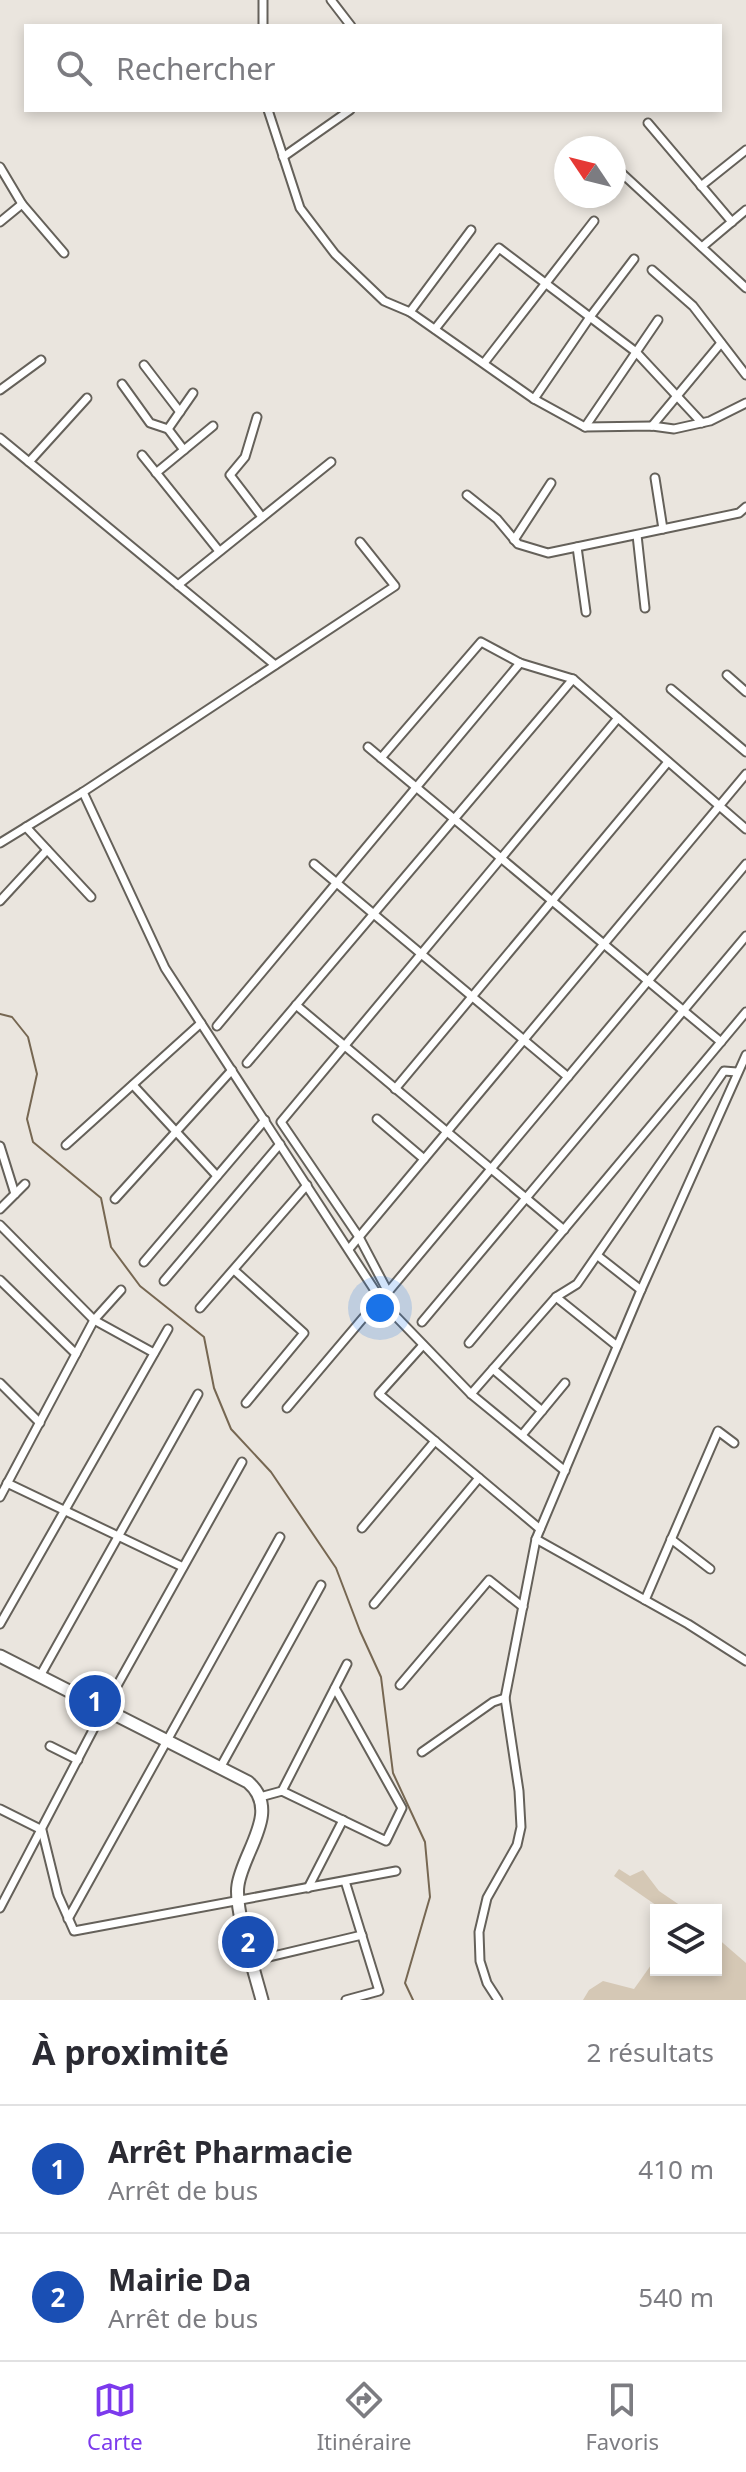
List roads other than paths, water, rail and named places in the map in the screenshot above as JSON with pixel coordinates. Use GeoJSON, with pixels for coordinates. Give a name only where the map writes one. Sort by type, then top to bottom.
{"type":"FeatureCollection","features":[{"type":"Feature","properties":{"kind":"street"},"geometry":{"type":"LineString","coordinates":[[263,0],[263,24]]}},
{"type":"Feature","properties":{"kind":"street"},"geometry":{"type":"LineString","coordinates":[[331,0],[349,24]]}},
{"type":"Feature","properties":{"kind":"street"},"geometry":{"type":"LineString","coordinates":[[269,112],[300,208],[335,254],[384,301],[410,312],[534,399],[585,427],[652,426],[674,429],[702,423],[746,403]]}},
{"type":"Feature","properties":{"kind":"street"},"geometry":{"type":"LineString","coordinates":[[283,157],[347,112]]}},
{"type":"Feature","properties":{"kind":"street"},"geometry":{"type":"LineString","coordinates":[[648,123],[732,222]]}},
{"type":"Feature","properties":{"kind":"street"},"geometry":{"type":"LineString","coordinates":[[701,186],[746,150]]}},
{"type":"Feature","properties":{"kind":"street"},"geometry":{"type":"LineString","coordinates":[[0,167],[22,204],[64,253]]}},
{"type":"Feature","properties":{"kind":"street"},"geometry":{"type":"LineString","coordinates":[[626,177],[744,283]]}},
{"type":"Feature","properties":{"kind":"street"},"geometry":{"type":"LineString","coordinates":[[0,222],[22,204]]}},
{"type":"Feature","properties":{"kind":"street"},"geometry":{"type":"LineString","coordinates":[[702,247],[746,210]]}},
{"type":"Feature","properties":{"kind":"street"},"geometry":{"type":"LineString","coordinates":[[484,363],[594,221]]}},
{"type":"Feature","properties":{"kind":"street"},"geometry":{"type":"LineString","coordinates":[[410,312],[471,230]]}},
{"type":"Feature","properties":{"kind":"street"},"geometry":{"type":"LineString","coordinates":[[435,329],[499,248],[636,352],[702,423]]}},
{"type":"Feature","properties":{"kind":"street"},"geometry":{"type":"LineString","coordinates":[[534,399],[634,259]]}},
{"type":"Feature","properties":{"kind":"street"},"geometry":{"type":"LineString","coordinates":[[652,270],[693,306],[746,375]]}},
{"type":"Feature","properties":{"kind":"street"},"geometry":{"type":"LineString","coordinates":[[585,427],[658,320]]}},
{"type":"Feature","properties":{"kind":"street"},"geometry":{"type":"LineString","coordinates":[[652,426],[721,343]]}},
{"type":"Feature","properties":{"kind":"street"},"geometry":{"type":"LineString","coordinates":[[1,389],[41,360]]}},
{"type":"Feature","properties":{"kind":"street"},"geometry":{"type":"LineString","coordinates":[[144,365],[180,412]]}},
{"type":"Feature","properties":{"kind":"street"},"geometry":{"type":"LineString","coordinates":[[122,384],[150,423],[168,429],[184,450]]}},
{"type":"Feature","properties":{"kind":"street"},"geometry":{"type":"LineString","coordinates":[[168,429],[193,393]]}},
{"type":"Feature","properties":{"kind":"street"},"geometry":{"type":"LineString","coordinates":[[29,462],[87,398]]}},
{"type":"Feature","properties":{"kind":"street"},"geometry":{"type":"LineString","coordinates":[[257,417],[245,457],[230,475],[262,517]]}},
{"type":"Feature","properties":{"kind":"street"},"geometry":{"type":"LineString","coordinates":[[156,473],[213,426]]}},
{"type":"Feature","properties":{"kind":"street"},"geometry":{"type":"LineString","coordinates":[[0,438],[275,665]]}},
{"type":"Feature","properties":{"kind":"street"},"geometry":{"type":"LineString","coordinates":[[142,455],[219,551]]}},
{"type":"Feature","properties":{"kind":"street"},"geometry":{"type":"LineString","coordinates":[[178,585],[331,462]]}},
{"type":"Feature","properties":{"kind":"street"},"geometry":{"type":"LineString","coordinates":[[655,478],[663,529]]}},
{"type":"Feature","properties":{"kind":"street"},"geometry":{"type":"LineString","coordinates":[[514,540],[551,483]]}},
{"type":"Feature","properties":{"kind":"street"},"geometry":{"type":"LineString","coordinates":[[467,495],[497,519],[518,544],[548,553],[739,513],[746,507]]}},
{"type":"Feature","properties":{"kind":"street"},"geometry":{"type":"LineString","coordinates":[[637,535],[645,608]]}},
{"type":"Feature","properties":{"kind":"street"},"geometry":{"type":"LineString","coordinates":[[0,843],[83,792],[395,586],[360,542]]}},
{"type":"Feature","properties":{"kind":"street"},"geometry":{"type":"LineString","coordinates":[[577,547],[586,612]]}},
{"type":"Feature","properties":{"kind":"street"},"geometry":{"type":"LineString","coordinates":[[381,758],[481,642],[520,663],[573,679],[746,829]]}},
{"type":"Feature","properties":{"kind":"street"},"geometry":{"type":"LineString","coordinates":[[217,1026],[520,663]]}},
{"type":"Feature","properties":{"kind":"street"},"geometry":{"type":"LineString","coordinates":[[727,675],[746,692]]}},
{"type":"Feature","properties":{"kind":"street"},"geometry":{"type":"LineString","coordinates":[[247,1063],[573,679]]}},
{"type":"Feature","properties":{"kind":"street"},"geometry":{"type":"LineString","coordinates":[[671,689],[746,752]]}},
{"type":"Feature","properties":{"kind":"street"},"geometry":{"type":"LineString","coordinates":[[618,718],[281,1122],[359,1237],[388,1292],[746,864]]}},
{"type":"Feature","properties":{"kind":"street"},"geometry":{"type":"LineString","coordinates":[[368,747],[721,1042]]}},
{"type":"Feature","properties":{"kind":"street"},"geometry":{"type":"LineString","coordinates":[[395,1089],[668,762]]}},
{"type":"Feature","properties":{"kind":"street"},"geometry":{"type":"LineString","coordinates":[[349,1249],[746,774]]}},
{"type":"Feature","properties":{"kind":"street"},"geometry":{"type":"LineString","coordinates":[[83,792],[165,968],[380,1298],[471,1394],[565,1471]]}},
{"type":"Feature","properties":{"kind":"street"},"geometry":{"type":"LineString","coordinates":[[26,827],[91,897]]}},
{"type":"Feature","properties":{"kind":"street"},"geometry":{"type":"LineString","coordinates":[[0,901],[47,850]]}},
{"type":"Feature","properties":{"kind":"street"},"geometry":{"type":"LineString","coordinates":[[314,864],[568,1077]]}},
{"type":"Feature","properties":{"kind":"street"},"geometry":{"type":"LineString","coordinates":[[422,1322],[746,936]]}},
{"type":"Feature","properties":{"kind":"street"},"geometry":{"type":"LineString","coordinates":[[296,1005],[564,1230]]}},
{"type":"Feature","properties":{"kind":"street"},"geometry":{"type":"LineString","coordinates":[[469,1343],[746,1012]]}},
{"type":"Feature","properties":{"kind":"street"},"geometry":{"type":"LineString","coordinates":[[66,1145],[201,1023]]}},
{"type":"Feature","properties":{"kind":"street"},"geometry":{"type":"LineString","coordinates":[[498,2000],[487,1983],[479,1953],[479,1932],[487,1898],[517,1845],[521,1827],[519,1791],[505,1698],[536,1539],[641,1290],[746,1055]]}},
{"type":"Feature","properties":{"kind":"street"},"geometry":{"type":"LineString","coordinates":[[115,1199],[232,1070]]}},
{"type":"Feature","properties":{"kind":"street"},"geometry":{"type":"LineString","coordinates":[[471,1394],[556,1297],[577,1284],[724,1071],[737,1072]]}},
{"type":"Feature","properties":{"kind":"street"},"geometry":{"type":"LineString","coordinates":[[133,1085],[217,1176]]}},
{"type":"Feature","properties":{"kind":"street"},"geometry":{"type":"LineString","coordinates":[[377,1119],[424,1159]]}},
{"type":"Feature","properties":{"kind":"street"},"geometry":{"type":"LineString","coordinates":[[144,1262],[265,1120]]}},
{"type":"Feature","properties":{"kind":"street"},"geometry":{"type":"LineString","coordinates":[[164,1281],[280,1144]]}},
{"type":"Feature","properties":{"kind":"street"},"geometry":{"type":"LineString","coordinates":[[0,1146],[15,1194]]}},
{"type":"Feature","properties":{"kind":"street"},"geometry":{"type":"LineString","coordinates":[[0,1209],[25,1184]]}},
{"type":"Feature","properties":{"kind":"street"},"geometry":{"type":"LineString","coordinates":[[200,1308],[307,1185]]}},
{"type":"Feature","properties":{"kind":"street"},"geometry":{"type":"LineString","coordinates":[[0,1225],[94,1320],[154,1353]]}},
{"type":"Feature","properties":{"kind":"street"},"geometry":{"type":"LineString","coordinates":[[598,1256],[641,1290]]}},
{"type":"Feature","properties":{"kind":"street"},"geometry":{"type":"LineString","coordinates":[[234,1270],[304,1333],[246,1403]]}},
{"type":"Feature","properties":{"kind":"street"},"geometry":{"type":"LineString","coordinates":[[0,1280],[76,1354]]}},
{"type":"Feature","properties":{"kind":"street"},"geometry":{"type":"LineString","coordinates":[[0,1497],[4,1484],[94,1320],[121,1290]]}},
{"type":"Feature","properties":{"kind":"street"},"geometry":{"type":"LineString","coordinates":[[556,1297],[617,1346]]}},
{"type":"Feature","properties":{"kind":"street"},"geometry":{"type":"LineString","coordinates":[[287,1408],[380,1298]]}},
{"type":"Feature","properties":{"kind":"street"},"geometry":{"type":"LineString","coordinates":[[0,1624],[168,1329]]}},
{"type":"Feature","properties":{"kind":"street"},"geometry":{"type":"LineString","coordinates":[[423,1345],[379,1394],[540,1529]]}},
{"type":"Feature","properties":{"kind":"street"},"geometry":{"type":"LineString","coordinates":[[493,1369],[542,1411]]}},
{"type":"Feature","properties":{"kind":"street"},"geometry":{"type":"LineString","coordinates":[[0,1383],[40,1423]]}},
{"type":"Feature","properties":{"kind":"street"},"geometry":{"type":"LineString","coordinates":[[522,1435],[565,1383]]}},
{"type":"Feature","properties":{"kind":"street"},"geometry":{"type":"LineString","coordinates":[[40,1676],[198,1394]]}},
{"type":"Feature","properties":{"kind":"street"},"geometry":{"type":"LineString","coordinates":[[645,1600],[718,1431],[734,1443]]}},
{"type":"Feature","properties":{"kind":"street"},"geometry":{"type":"LineString","coordinates":[[362,1528],[435,1441]]}},
{"type":"Feature","properties":{"kind":"street"},"geometry":{"type":"LineString","coordinates":[[0,1908],[104,1709],[242,1462]]}},
{"type":"Feature","properties":{"kind":"street"},"geometry":{"type":"LineString","coordinates":[[374,1604],[479,1478]]}},
{"type":"Feature","properties":{"kind":"street"},"geometry":{"type":"LineString","coordinates":[[4,1484],[183,1567]]}},
{"type":"Feature","properties":{"kind":"street"},"geometry":{"type":"LineString","coordinates":[[68,1919],[280,1537]]}},
{"type":"Feature","properties":{"kind":"street"},"geometry":{"type":"LineString","coordinates":[[536,1539],[746,1661]]}},
{"type":"Feature","properties":{"kind":"street"},"geometry":{"type":"LineString","coordinates":[[671,1539],[710,1569]]}},
{"type":"Feature","properties":{"kind":"street"},"geometry":{"type":"LineString","coordinates":[[400,1685],[489,1580],[523,1607]]}},
{"type":"Feature","properties":{"kind":"street"},"geometry":{"type":"LineString","coordinates":[[220,1768],[321,1585]]}},
{"type":"Feature","properties":{"kind":"street"},"geometry":{"type":"LineString","coordinates":[[0,1656],[248,1782],[260,1797],[262,1818],[238,1884],[238,1902],[262,2000]]}},
{"type":"Feature","properties":{"kind":"street"},"geometry":{"type":"LineString","coordinates":[[282,1791],[347,1664]]}},
{"type":"Feature","properties":{"kind":"street"},"geometry":{"type":"LineString","coordinates":[[260,1797],[282,1791],[386,1841],[402,1808],[335,1688]]}},
{"type":"Feature","properties":{"kind":"street"},"geometry":{"type":"LineString","coordinates":[[422,1752],[493,1702],[505,1698]]}},
{"type":"Feature","properties":{"kind":"street"},"geometry":{"type":"LineString","coordinates":[[50,1746],[78,1760]]}},
{"type":"Feature","properties":{"kind":"street"},"geometry":{"type":"LineString","coordinates":[[0,1809],[42,1830],[58,1895],[74,1931],[396,1871]]}},
{"type":"Feature","properties":{"kind":"street"},"geometry":{"type":"LineString","coordinates":[[308,1888],[343,1820]]}},
{"type":"Feature","properties":{"kind":"street"},"geometry":{"type":"LineString","coordinates":[[345,1881],[379,1991],[346,2000]]}},
{"type":"Feature","properties":{"kind":"street"},"geometry":{"type":"LineString","coordinates":[[252,1961],[362,1935]]}},
{"type":"Feature","properties":{"kind":"waterway"},"geometry":{"type":"LineString","coordinates":[[0,1014],[12,1017],[28,1037],[37,1074],[27,1119],[33,1142],[101,1198],[111,1247],[140,1286],[204,1337],[214,1388],[231,1429],[271,1472],[336,1568],[381,1677],[393,1773],[425,1842],[430,1897],[405,1983],[413,2000]]}},
{"type":"Feature","properties":{"kind":"place","name":"Arrêt Pharmacie"},"geometry":{"type":"Point","coordinates":[95,1701]}},
{"type":"Feature","properties":{"kind":"place","name":"Mairie Da"},"geometry":{"type":"Point","coordinates":[248,1942]}}]}
